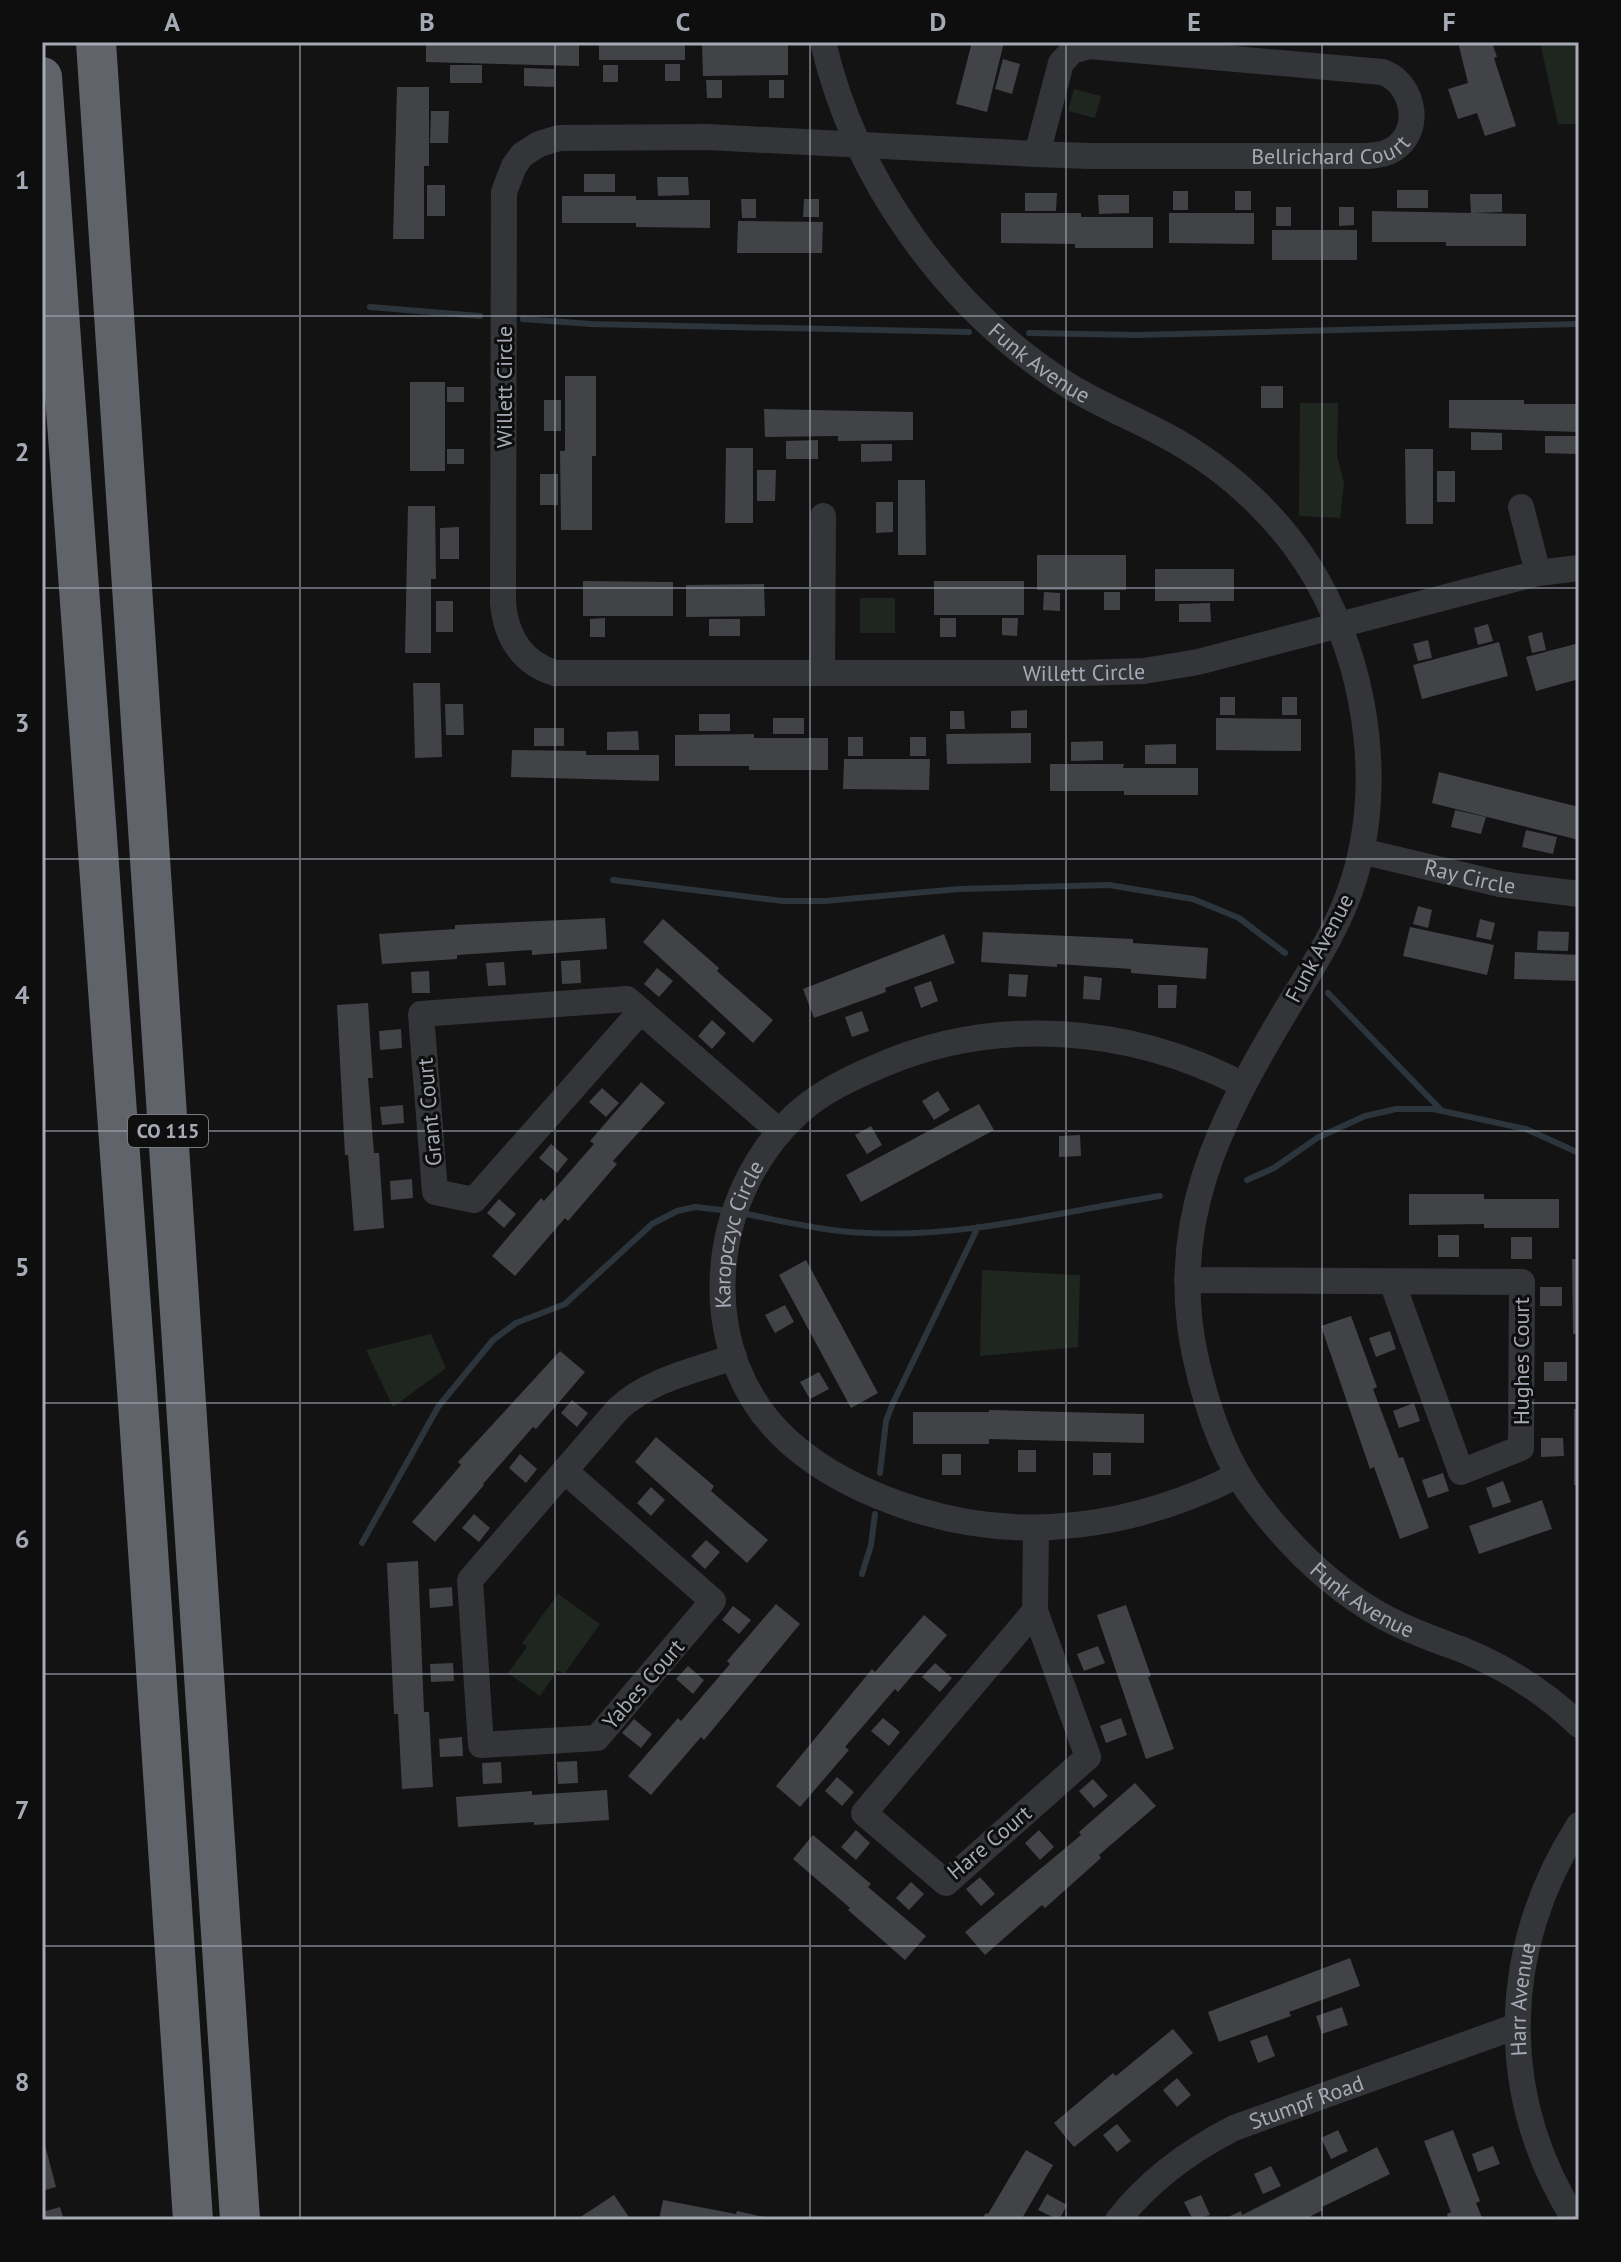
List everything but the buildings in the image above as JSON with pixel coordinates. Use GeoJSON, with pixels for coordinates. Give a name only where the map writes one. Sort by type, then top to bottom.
{"type":"FeatureCollection","features":[{"type":"Feature","properties":{"kind":"highway","name":"CO 115"},"geometry":{"type":"LineString","coordinates":[[96,42],[240,2220]]}},
{"type":"Feature","properties":{"kind":"highway"},"geometry":{"type":"LineString","coordinates":[[105,170],[108,42]]}},
{"type":"Feature","properties":{"kind":"highway","name":"CO 115"},"geometry":{"type":"LineString","coordinates":[[42,78],[140,1431],[193,2220]]}},
{"type":"Feature","properties":{"kind":"street","name":"Funk Avenue"},"geometry":{"type":"LineString","coordinates":[[823,42],[839,96],[859,145],[927,256],[981,318],[1033,362],[1064,383],[1193,451],[1240,488],[1277,524],[1326,597],[1357,683],[1366,739],[1366,819],[1361,851],[1354,881],[1335,928],[1243,1085],[1204,1173],[1191,1234],[1187,1280],[1188,1312],[1199,1371],[1209,1405],[1238,1475],[1257,1503],[1306,1559],[1351,1597],[1388,1619],[1522,1679],[1579,1725]]}},
{"type":"Feature","properties":{"kind":"street","name":"Bellrichard Court"},"geometry":{"type":"LineString","coordinates":[[859,145],[1037,154],[1089,156],[1367,156],[1386,153],[1401,144],[1410,127],[1410,105],[1402,84],[1382,72],[1083,46],[1072,51],[1061,63],[1037,154]]}},
{"type":"Feature","properties":{"kind":"street","name":"Willett Circle"},"geometry":{"type":"LineString","coordinates":[[859,145],[707,137],[559,138],[539,144],[522,155],[514,166],[504,192],[503,603],[504,619],[515,645],[535,665],[555,673],[1144,671],[1198,662],[1338,625]]}},
{"type":"Feature","properties":{"kind":"street"},"geometry":{"type":"LineString","coordinates":[[1521,507],[1538,573]]}},
{"type":"Feature","properties":{"kind":"street"},"geometry":{"type":"LineString","coordinates":[[822,673],[823,516]]}},
{"type":"Feature","properties":{"kind":"street"},"geometry":{"type":"LineString","coordinates":[[1338,625],[1538,573],[1579,568]]}},
{"type":"Feature","properties":{"kind":"street","name":"Ray Circle"},"geometry":{"type":"LineString","coordinates":[[1361,851],[1500,884],[1579,894]]}},
{"type":"Feature","properties":{"kind":"street","name":"Grant Court"},"geometry":{"type":"LineString","coordinates":[[641,1011],[474,1200],[435,1192],[421,1014],[627,999],[641,1011],[780,1132]]}},
{"type":"Feature","properties":{"kind":"street","name":"Karopczyc Circle"},"geometry":{"type":"LineString","coordinates":[[1238,1475],[1146,1512],[1091,1523],[1036,1529],[933,1515],[886,1499],[836,1475],[800,1451],[776,1429],[753,1397],[734,1357],[728,1341],[723,1299],[725,1244],[746,1184],[780,1132],[818,1097],[863,1073],[927,1048],[1000,1035],[1041,1032],[1108,1039],[1174,1056],[1243,1085]]}},
{"type":"Feature","properties":{"kind":"street","name":"Hughes Court"},"geometry":{"type":"LineString","coordinates":[[1187,1280],[1522,1282],[1521,1448],[1461,1472],[1392,1282]]}},
{"type":"Feature","properties":{"kind":"street","name":"Yabes Court"},"geometry":{"type":"LineString","coordinates":[[565,1471],[713,1601],[597,1738],[481,1745],[470,1580],[565,1471],[631,1397],[653,1385],[734,1357]]}},
{"type":"Feature","properties":{"kind":"street","name":"Hare Court"},"geometry":{"type":"LineString","coordinates":[[1035,1611],[864,1813],[946,1883],[1088,1757],[1035,1611],[1036,1529]]}},
{"type":"Feature","properties":{"kind":"street","name":"Harr Avenue"},"geometry":{"type":"LineString","coordinates":[[1575,2220],[1548,2170],[1528,2117],[1518,2062],[1517,2026],[1530,1934],[1557,1864],[1579,1825]]}},
{"type":"Feature","properties":{"kind":"street","name":"Stumpf Road"},"geometry":{"type":"LineString","coordinates":[[1118,2220],[1170,2167],[1234,2128],[1517,2026]]}},
{"type":"Feature","properties":{"kind":"shaded area"},"geometry":{"type":"Polygon","coordinates":[[[1540,42],[1579,42],[1579,124],[1558,124],[1540,42]]]}},
{"type":"Feature","properties":{"kind":"shaded area"},"geometry":{"type":"Polygon","coordinates":[[[1074,89],[1101,96],[1095,118],[1068,111],[1074,89]]]}},
{"type":"Feature","properties":{"kind":"shaded area"},"geometry":{"type":"Polygon","coordinates":[[[1300,403],[1338,403],[1337,456],[1344,483],[1340,518],[1299,516],[1300,403]]]}},
{"type":"Feature","properties":{"kind":"shaded area"},"geometry":{"type":"Polygon","coordinates":[[[860,598],[895,598],[895,633],[860,633],[860,598]]]}},
{"type":"Feature","properties":{"kind":"shaded area"},"geometry":{"type":"Polygon","coordinates":[[[982,1270],[1080,1275],[1078,1347],[980,1356],[982,1270]]]}},
{"type":"Feature","properties":{"kind":"shaded area"},"geometry":{"type":"Polygon","coordinates":[[[431,1334],[446,1368],[393,1407],[366,1350],[431,1334]]]}},
{"type":"Feature","properties":{"kind":"shaded area"},"geometry":{"type":"Polygon","coordinates":[[[558,1594],[600,1624],[564,1674],[558,1670],[540,1696],[508,1673],[527,1647],[522,1643],[558,1594]]]}},
{"type":"Feature","properties":{"kind":"waterway"},"geometry":{"type":"LineString","coordinates":[[370,307],[480,316]]}},
{"type":"Feature","properties":{"kind":"waterway"},"geometry":{"type":"LineString","coordinates":[[523,319],[591,324],[969,332]]}},
{"type":"Feature","properties":{"kind":"waterway"},"geometry":{"type":"LineString","coordinates":[[1029,333],[1137,335],[1579,324]]}},
{"type":"Feature","properties":{"kind":"waterway"},"geometry":{"type":"LineString","coordinates":[[613,880],[783,901],[825,901],[959,889],[1109,885],[1193,899],[1239,918],[1285,953]]}},
{"type":"Feature","properties":{"kind":"waterway"},"geometry":{"type":"LineString","coordinates":[[1328,993],[1442,1111]]}},
{"type":"Feature","properties":{"kind":"waterway"},"geometry":{"type":"LineString","coordinates":[[1247,1180],[1274,1168],[1317,1138],[1365,1116],[1396,1109],[1433,1109],[1526,1129],[1579,1153]]}},
{"type":"Feature","properties":{"kind":"waterway"},"geometry":{"type":"LineString","coordinates":[[741,1213],[836,1231],[905,1233],[1015,1222],[1160,1196]]}},
{"type":"Feature","properties":{"kind":"waterway"},"geometry":{"type":"LineString","coordinates":[[362,1543],[438,1407],[493,1340],[516,1323],[565,1304],[652,1224],[677,1211],[695,1207],[730,1211]]}},
{"type":"Feature","properties":{"kind":"waterway"},"geometry":{"type":"LineString","coordinates":[[880,1473],[886,1421],[893,1403],[978,1227]]}},
{"type":"Feature","properties":{"kind":"waterway"},"geometry":{"type":"LineString","coordinates":[[862,1574],[871,1545],[875,1514]]}}]}
